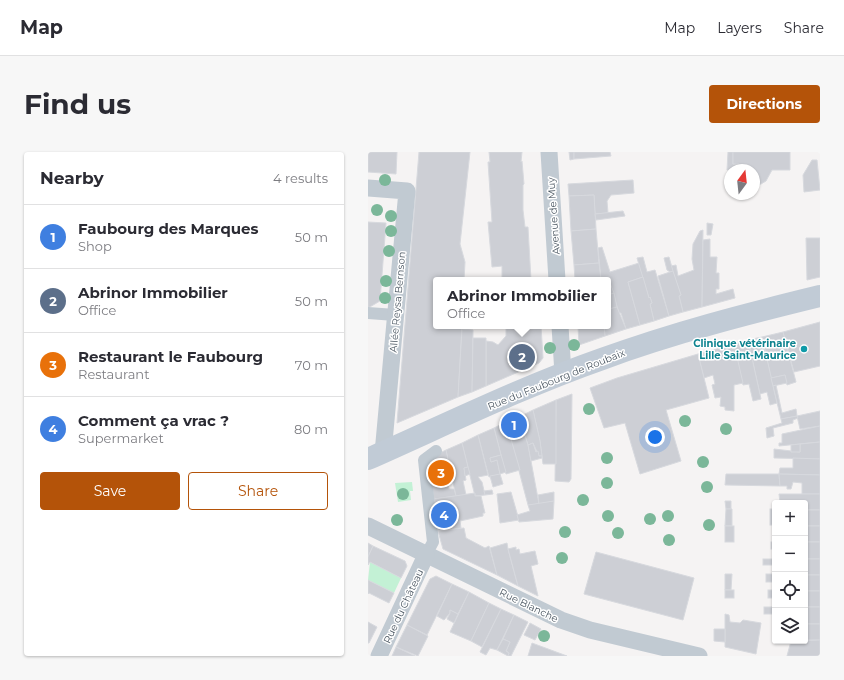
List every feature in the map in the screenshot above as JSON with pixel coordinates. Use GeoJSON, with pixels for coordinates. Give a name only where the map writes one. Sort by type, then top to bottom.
{"type":"FeatureCollection","features":[{"type":"Feature","properties":{"kind":"main road","name":"Rue du Faubourg de Roubaix"},"geometry":{"type":"LineString","coordinates":[[375,456],[563,374],[676,334],[820,296]]}},
{"type":"Feature","properties":{"kind":"street","name":"Avenue de Muy"},"geometry":{"type":"LineString","coordinates":[[549,152],[557,277]]}},
{"type":"Feature","properties":{"kind":"street","name":"Allée Reysa Bernson"},"geometry":{"type":"LineString","coordinates":[[368,188],[407,191],[396,315],[375,456]]}},
{"type":"Feature","properties":{"kind":"street"},"geometry":{"type":"LineString","coordinates":[[368,313],[396,315]]}},
{"type":"Feature","properties":{"kind":"street"},"geometry":{"type":"LineString","coordinates":[[560,329],[563,374]]}},
{"type":"Feature","properties":{"kind":"street"},"geometry":{"type":"LineString","coordinates":[[426,555],[433,542],[424,460],[436,451]]}},
{"type":"Feature","properties":{"kind":"street","name":"Rue Blanche"},"geometry":{"type":"LineString","coordinates":[[368,526],[561,620],[590,630],[699,656]]}},
{"type":"Feature","properties":{"kind":"street","name":"Rue du Château"},"geometry":{"type":"LineString","coordinates":[[378,656],[426,555]]}},
{"type":"Feature","properties":{"kind":"green space"},"geometry":{"type":"Polygon","coordinates":[[[412,482],[413,491],[410,491],[411,500],[398,502],[395,483],[412,482]]]}},
{"type":"Feature","properties":{"kind":"green space"},"geometry":{"type":"Polygon","coordinates":[[[370,562],[401,578],[394,593],[368,580],[370,562]]]}},
{"type":"Feature","properties":{"kind":"building"},"geometry":{"type":"Polygon","coordinates":[[[368,152],[397,152],[396,174],[368,172],[368,152]]]}},
{"type":"Feature","properties":{"kind":"building"},"geometry":{"type":"Polygon","coordinates":[[[419,152],[470,152],[460,244],[465,262],[464,277],[433,277],[433,329],[462,329],[458,397],[397,423],[419,152]]]}},
{"type":"Feature","properties":{"kind":"building"},"geometry":{"type":"Polygon","coordinates":[[[489,152],[522,152],[521,162],[522,161],[524,184],[523,210],[525,227],[528,227],[531,277],[502,277],[502,266],[492,267],[488,222],[492,222],[488,162],[490,162],[489,152]]]}},
{"type":"Feature","properties":{"kind":"building"},"geometry":{"type":"Polygon","coordinates":[[[569,152],[574,152],[574,159],[570,160],[569,152]]]}},
{"type":"Feature","properties":{"kind":"building"},"geometry":{"type":"Polygon","coordinates":[[[574,152],[610,152],[611,156],[574,159],[574,152]]]}},
{"type":"Feature","properties":{"kind":"building"},"geometry":{"type":"Polygon","coordinates":[[[728,152],[733,152],[733,164],[727,164],[728,152]]]}},
{"type":"Feature","properties":{"kind":"building"},"geometry":{"type":"Polygon","coordinates":[[[733,152],[790,152],[790,170],[772,170],[766,181],[761,184],[760,164],[733,164],[733,152]]]}},
{"type":"Feature","properties":{"kind":"building"},"geometry":{"type":"Polygon","coordinates":[[[812,160],[817,160],[820,190],[804,192],[803,175],[812,160]]]}},
{"type":"Feature","properties":{"kind":"building"},"geometry":{"type":"Polygon","coordinates":[[[633,180],[634,193],[611,195],[607,201],[608,213],[595,214],[594,195],[569,196],[568,184],[633,180]]]}},
{"type":"Feature","properties":{"kind":"building"},"geometry":{"type":"Polygon","coordinates":[[[594,195],[596,229],[571,231],[569,196],[594,195]]]}},
{"type":"Feature","properties":{"kind":"building"},"geometry":{"type":"Polygon","coordinates":[[[623,211],[625,216],[596,220],[595,214],[623,211]]]}},
{"type":"Feature","properties":{"kind":"building"},"geometry":{"type":"Polygon","coordinates":[[[368,222],[386,223],[380,301],[368,308],[368,222]]]}},
{"type":"Feature","properties":{"kind":"building"},"geometry":{"type":"Polygon","coordinates":[[[707,223],[713,224],[711,235],[707,235],[707,223]]]}},
{"type":"Feature","properties":{"kind":"building"},"geometry":{"type":"Polygon","coordinates":[[[596,229],[599,263],[574,265],[571,231],[596,229]]]}},
{"type":"Feature","properties":{"kind":"building"},"geometry":{"type":"Polygon","coordinates":[[[703,230],[702,307],[683,312],[679,296],[681,295],[671,266],[676,265],[678,276],[694,270],[692,259],[693,244],[700,231],[703,230]]]}},
{"type":"Feature","properties":{"kind":"building"},"geometry":{"type":"Polygon","coordinates":[[[806,238],[820,238],[820,277],[807,280],[806,238]]]}},
{"type":"Feature","properties":{"kind":"building"},"geometry":{"type":"Polygon","coordinates":[[[710,239],[710,257],[717,257],[716,273],[719,273],[719,289],[716,289],[716,294],[733,289],[735,298],[702,307],[703,240],[710,239]]]}},
{"type":"Feature","properties":{"kind":"building"},"geometry":{"type":"Polygon","coordinates":[[[602,247],[610,272],[639,263],[643,277],[628,282],[640,325],[626,329],[621,313],[619,313],[611,286],[611,277],[601,277],[598,248],[602,247]]]}},
{"type":"Feature","properties":{"kind":"building"},"geometry":{"type":"Polygon","coordinates":[[[643,257],[647,272],[655,270],[669,316],[654,321],[650,304],[652,303],[650,297],[649,298],[637,258],[643,257]]]}},
{"type":"Feature","properties":{"kind":"building"},"geometry":{"type":"Polygon","coordinates":[[[669,257],[673,271],[670,272],[667,270],[664,258],[669,257]]]}},
{"type":"Feature","properties":{"kind":"building"},"geometry":{"type":"Polygon","coordinates":[[[599,263],[601,277],[575,277],[574,265],[599,263]]]}},
{"type":"Feature","properties":{"kind":"building"},"geometry":{"type":"Polygon","coordinates":[[[673,271],[681,295],[679,296],[683,312],[669,316],[658,276],[673,271]]]}},
{"type":"Feature","properties":{"kind":"building"},"geometry":{"type":"Polygon","coordinates":[[[643,277],[652,303],[650,304],[654,321],[640,325],[628,282],[643,277]]]}},
{"type":"Feature","properties":{"kind":"building"},"geometry":{"type":"Polygon","coordinates":[[[611,286],[614,293],[611,294],[611,286]]]}},
{"type":"Feature","properties":{"kind":"building"},"geometry":{"type":"Polygon","coordinates":[[[614,293],[617,307],[611,308],[611,294],[614,293]]]}},
{"type":"Feature","properties":{"kind":"building"},"geometry":{"type":"Polygon","coordinates":[[[617,307],[626,329],[605,336],[604,329],[611,329],[611,308],[617,307]]]}},
{"type":"Feature","properties":{"kind":"building","name":"Clinique vétérinaire Lille Saint-Maurice"},"geometry":{"type":"Polygon","coordinates":[[[820,322],[820,366],[794,372],[783,332],[820,322]]]}},
{"type":"Feature","properties":{"kind":"building"},"geometry":{"type":"Polygon","coordinates":[[[462,329],[473,330],[472,392],[458,397],[462,329]]]}},
{"type":"Feature","properties":{"kind":"building"},"geometry":{"type":"Polygon","coordinates":[[[506,329],[541,329],[543,358],[539,363],[486,386],[486,341],[493,342],[498,345],[506,336],[506,329]]]}},
{"type":"Feature","properties":{"kind":"building"},"geometry":{"type":"Polygon","coordinates":[[[578,329],[604,329],[605,336],[579,345],[578,329]]]}},
{"type":"Feature","properties":{"kind":"building"},"geometry":{"type":"Polygon","coordinates":[[[783,332],[796,382],[787,385],[785,375],[771,378],[762,337],[783,332]]]}},
{"type":"Feature","properties":{"kind":"building"},"geometry":{"type":"Polygon","coordinates":[[[762,337],[777,403],[770,405],[767,392],[760,394],[748,340],[762,337]]]}},
{"type":"Feature","properties":{"kind":"building"},"geometry":{"type":"Polygon","coordinates":[[[473,338],[486,338],[486,386],[472,392],[473,338]]]}},
{"type":"Feature","properties":{"kind":"building"},"geometry":{"type":"Polygon","coordinates":[[[748,340],[761,399],[753,401],[749,384],[743,385],[734,344],[748,340]]]}},
{"type":"Feature","properties":{"kind":"building"},"geometry":{"type":"Polygon","coordinates":[[[734,344],[743,383],[734,385],[734,411],[725,410],[725,407],[720,406],[721,397],[715,398],[712,385],[715,384],[713,375],[704,378],[698,354],[734,344]]]}},
{"type":"Feature","properties":{"kind":"building"},"geometry":{"type":"Polygon","coordinates":[[[698,354],[709,398],[666,410],[681,461],[640,474],[625,423],[604,428],[590,388],[617,378],[698,354]]]}},
{"type":"Feature","properties":{"kind":"building"},"geometry":{"type":"Polygon","coordinates":[[[785,375],[787,383],[773,386],[771,378],[785,375]]]}},
{"type":"Feature","properties":{"kind":"building"},"geometry":{"type":"Polygon","coordinates":[[[776,385],[782,413],[796,409],[797,416],[781,419],[773,386],[776,385]]]}},
{"type":"Feature","properties":{"kind":"building"},"geometry":{"type":"Polygon","coordinates":[[[572,394],[571,479],[569,482],[555,481],[556,400],[572,394]]]}},
{"type":"Feature","properties":{"kind":"building"},"geometry":{"type":"Polygon","coordinates":[[[556,400],[556,464],[543,464],[540,441],[533,410],[556,400]]]}},
{"type":"Feature","properties":{"kind":"building"},"geometry":{"type":"Polygon","coordinates":[[[533,410],[542,456],[539,456],[533,443],[528,445],[519,417],[533,410]]]}},
{"type":"Feature","properties":{"kind":"building"},"geometry":{"type":"Polygon","coordinates":[[[820,411],[820,426],[800,429],[797,416],[820,411]]]}},
{"type":"Feature","properties":{"kind":"building"},"geometry":{"type":"Polygon","coordinates":[[[797,416],[798,418],[793,420],[793,423],[773,428],[774,436],[767,438],[766,428],[782,423],[781,419],[797,416]]]}},
{"type":"Feature","properties":{"kind":"building"},"geometry":{"type":"Polygon","coordinates":[[[519,417],[528,445],[539,504],[528,505],[506,422],[519,417]]]}},
{"type":"Feature","properties":{"kind":"building"},"geometry":{"type":"Polygon","coordinates":[[[506,422],[520,470],[506,474],[494,428],[506,422]]]}},
{"type":"Feature","properties":{"kind":"building"},"geometry":{"type":"Polygon","coordinates":[[[820,426],[820,442],[779,446],[779,443],[782,443],[782,434],[820,426]]]}},
{"type":"Feature","properties":{"kind":"building"},"geometry":{"type":"Polygon","coordinates":[[[494,428],[501,455],[490,458],[491,462],[497,460],[500,474],[489,477],[478,435],[494,428]]]}},
{"type":"Feature","properties":{"kind":"building"},"geometry":{"type":"Polygon","coordinates":[[[478,435],[488,475],[478,477],[482,482],[485,495],[475,496],[462,443],[478,435]]]}},
{"type":"Feature","properties":{"kind":"building"},"geometry":{"type":"Polygon","coordinates":[[[820,442],[820,459],[774,458],[774,449],[800,452],[800,444],[820,442]]]}},
{"type":"Feature","properties":{"kind":"building"},"geometry":{"type":"Polygon","coordinates":[[[462,443],[468,467],[464,468],[466,480],[463,481],[466,495],[456,496],[446,450],[462,443]]]}},
{"type":"Feature","properties":{"kind":"building"},"geometry":{"type":"Polygon","coordinates":[[[533,443],[536,452],[538,451],[539,456],[542,456],[542,458],[531,461],[528,445],[533,443]]]}},
{"type":"Feature","properties":{"kind":"building"},"geometry":{"type":"Polygon","coordinates":[[[800,444],[800,452],[791,452],[791,445],[800,444]]]}},
{"type":"Feature","properties":{"kind":"building"},"geometry":{"type":"Polygon","coordinates":[[[446,450],[452,480],[447,480],[449,489],[454,489],[456,496],[434,499],[429,467],[438,454],[446,450]]]}},
{"type":"Feature","properties":{"kind":"building"},"geometry":{"type":"Polygon","coordinates":[[[501,455],[506,472],[500,474],[497,460],[491,462],[490,458],[501,455]]]}},
{"type":"Feature","properties":{"kind":"building"},"geometry":{"type":"Polygon","coordinates":[[[793,458],[820,459],[820,475],[779,474],[780,468],[793,468],[793,458]]]}},
{"type":"Feature","properties":{"kind":"building"},"geometry":{"type":"Polygon","coordinates":[[[468,467],[470,474],[465,476],[464,468],[468,467]]]}},
{"type":"Feature","properties":{"kind":"building"},"geometry":{"type":"Polygon","coordinates":[[[500,474],[503,484],[493,487],[490,476],[500,474]]]}},
{"type":"Feature","properties":{"kind":"building"},"geometry":{"type":"Polygon","coordinates":[[[726,474],[779,474],[780,486],[725,485],[726,474]]]}},
{"type":"Feature","properties":{"kind":"building"},"geometry":{"type":"Polygon","coordinates":[[[779,474],[820,475],[820,494],[802,494],[802,483],[793,482],[791,489],[787,489],[787,486],[780,486],[779,474]]]}},
{"type":"Feature","properties":{"kind":"building"},"geometry":{"type":"Polygon","coordinates":[[[492,490],[493,494],[485,495],[484,491],[492,490]]]}},
{"type":"Feature","properties":{"kind":"building"},"geometry":{"type":"Polygon","coordinates":[[[511,492],[519,520],[500,523],[497,494],[511,492]]]}},
{"type":"Feature","properties":{"kind":"building"},"geometry":{"type":"Polygon","coordinates":[[[554,492],[554,501],[539,504],[538,495],[554,492]]]}},
{"type":"Feature","properties":{"kind":"building"},"geometry":{"type":"Polygon","coordinates":[[[475,493],[475,496],[481,496],[485,513],[483,513],[483,516],[460,521],[461,528],[438,531],[434,499],[475,493]]]}},
{"type":"Feature","properties":{"kind":"building"},"geometry":{"type":"Polygon","coordinates":[[[779,494],[820,494],[820,510],[808,510],[808,500],[780,500],[779,494]]]}},
{"type":"Feature","properties":{"kind":"building"},"geometry":{"type":"Polygon","coordinates":[[[554,501],[553,519],[519,522],[517,515],[530,511],[528,505],[554,501]]]}},
{"type":"Feature","properties":{"kind":"building"},"geometry":{"type":"Polygon","coordinates":[[[725,501],[731,501],[731,509],[726,509],[725,501]]]}},
{"type":"Feature","properties":{"kind":"building"},"geometry":{"type":"Polygon","coordinates":[[[726,509],[732,509],[732,526],[725,526],[726,509]]]}},
{"type":"Feature","properties":{"kind":"building"},"geometry":{"type":"Polygon","coordinates":[[[770,509],[772,509],[772,525],[770,525],[770,509]]]}},
{"type":"Feature","properties":{"kind":"building"},"geometry":{"type":"Polygon","coordinates":[[[808,510],[820,510],[820,526],[808,526],[808,510]]]}},
{"type":"Feature","properties":{"kind":"building"},"geometry":{"type":"Polygon","coordinates":[[[725,526],[734,526],[734,542],[725,542],[725,526]]]}},
{"type":"Feature","properties":{"kind":"building"},"geometry":{"type":"Polygon","coordinates":[[[808,526],[820,526],[820,542],[808,542],[808,526]]]}},
{"type":"Feature","properties":{"kind":"building"},"geometry":{"type":"Polygon","coordinates":[[[464,528],[466,538],[485,548],[489,546],[497,575],[443,549],[438,531],[464,528]]]}},
{"type":"Feature","properties":{"kind":"building"},"geometry":{"type":"Polygon","coordinates":[[[808,542],[820,542],[820,559],[808,559],[808,542]]]}},
{"type":"Feature","properties":{"kind":"building"},"geometry":{"type":"Polygon","coordinates":[[[368,543],[373,546],[368,557],[368,543]]]}},
{"type":"Feature","properties":{"kind":"building"},"geometry":{"type":"Polygon","coordinates":[[[507,543],[518,586],[497,575],[490,548],[507,543]]]}},
{"type":"Feature","properties":{"kind":"building"},"geometry":{"type":"Polygon","coordinates":[[[373,546],[405,561],[407,566],[401,578],[370,562],[368,565],[368,557],[373,546]]]}},
{"type":"Feature","properties":{"kind":"building"},"geometry":{"type":"Polygon","coordinates":[[[516,547],[516,550],[519,549],[520,554],[535,551],[538,564],[531,566],[538,596],[518,586],[508,549],[516,547]]]}},
{"type":"Feature","properties":{"kind":"building"},"geometry":{"type":"Polygon","coordinates":[[[596,552],[694,578],[683,620],[584,594],[596,552]]]}},
{"type":"Feature","properties":{"kind":"building"},"geometry":{"type":"Polygon","coordinates":[[[763,559],[772,559],[772,565],[763,565],[763,559]]]}},
{"type":"Feature","properties":{"kind":"building"},"geometry":{"type":"Polygon","coordinates":[[[808,559],[820,559],[820,575],[808,575],[808,559]]]}},
{"type":"Feature","properties":{"kind":"building"},"geometry":{"type":"Polygon","coordinates":[[[725,574],[732,574],[731,590],[725,590],[725,574]]]}},
{"type":"Feature","properties":{"kind":"building"},"geometry":{"type":"Polygon","coordinates":[[[766,574],[772,574],[772,582],[766,582],[766,574]]]}},
{"type":"Feature","properties":{"kind":"building"},"geometry":{"type":"Polygon","coordinates":[[[808,575],[820,575],[820,591],[808,591],[808,575]]]}},
{"type":"Feature","properties":{"kind":"building"},"geometry":{"type":"Polygon","coordinates":[[[436,576],[452,584],[427,635],[407,625],[430,579],[436,576]]]}},
{"type":"Feature","properties":{"kind":"building"},"geometry":{"type":"Polygon","coordinates":[[[368,580],[394,593],[389,603],[369,593],[368,594],[368,580]]]}},
{"type":"Feature","properties":{"kind":"building"},"geometry":{"type":"Polygon","coordinates":[[[452,584],[469,592],[458,614],[450,610],[450,613],[444,620],[437,616],[452,584]]]}},
{"type":"Feature","properties":{"kind":"building"},"geometry":{"type":"Polygon","coordinates":[[[725,590],[734,590],[734,598],[725,598],[725,590]]]}},
{"type":"Feature","properties":{"kind":"building"},"geometry":{"type":"Polygon","coordinates":[[[768,590],[772,590],[772,598],[768,598],[768,590]]]}},
{"type":"Feature","properties":{"kind":"building"},"geometry":{"type":"Polygon","coordinates":[[[808,591],[820,591],[820,607],[808,607],[808,591]]]}},
{"type":"Feature","properties":{"kind":"building"},"geometry":{"type":"Polygon","coordinates":[[[469,592],[489,603],[471,641],[450,632],[469,592]]]}},
{"type":"Feature","properties":{"kind":"building"},"geometry":{"type":"Polygon","coordinates":[[[489,603],[501,609],[482,647],[471,641],[489,603]]]}},
{"type":"Feature","properties":{"kind":"building"},"geometry":{"type":"Polygon","coordinates":[[[764,607],[772,607],[772,614],[764,614],[764,607]]]}},
{"type":"Feature","properties":{"kind":"building"},"geometry":{"type":"Polygon","coordinates":[[[808,607],[820,607],[820,624],[808,624],[808,607]]]}},
{"type":"Feature","properties":{"kind":"building"},"geometry":{"type":"Polygon","coordinates":[[[501,609],[514,615],[497,650],[490,648],[486,655],[480,652],[501,609]]]}},
{"type":"Feature","properties":{"kind":"building"},"geometry":{"type":"Polygon","coordinates":[[[450,610],[458,614],[454,623],[447,619],[450,610]]]}},
{"type":"Feature","properties":{"kind":"building"},"geometry":{"type":"Polygon","coordinates":[[[725,614],[729,615],[730,622],[740,623],[743,620],[761,623],[756,654],[725,647],[725,614]]]}},
{"type":"Feature","properties":{"kind":"building"},"geometry":{"type":"Polygon","coordinates":[[[514,615],[528,622],[511,656],[508,656],[509,653],[506,651],[510,642],[503,639],[514,615]]]}},
{"type":"Feature","properties":{"kind":"building"},"geometry":{"type":"Polygon","coordinates":[[[368,622],[377,627],[369,643],[368,643],[368,622]]]}},
{"type":"Feature","properties":{"kind":"building"},"geometry":{"type":"Polygon","coordinates":[[[530,623],[541,629],[535,640],[524,635],[530,623]]]}},
{"type":"Feature","properties":{"kind":"building"},"geometry":{"type":"Polygon","coordinates":[[[808,624],[820,624],[820,640],[808,640],[808,624]]]}},
{"type":"Feature","properties":{"kind":"building"},"geometry":{"type":"Polygon","coordinates":[[[407,625],[428,636],[418,656],[396,647],[407,625]]]}},
{"type":"Feature","properties":{"kind":"building"},"geometry":{"type":"Polygon","coordinates":[[[714,629],[725,629],[725,642],[714,641],[714,629]]]}},
{"type":"Feature","properties":{"kind":"building"},"geometry":{"type":"Polygon","coordinates":[[[503,639],[510,642],[506,651],[509,653],[508,656],[497,650],[503,639]]]}},
{"type":"Feature","properties":{"kind":"building"},"geometry":{"type":"Polygon","coordinates":[[[808,640],[820,640],[820,656],[787,656],[790,644],[808,644],[808,640]]]}},
{"type":"Feature","properties":{"kind":"building"},"geometry":{"type":"Polygon","coordinates":[[[532,643],[567,656],[528,656],[532,643]]]}},
{"type":"Feature","properties":{"kind":"building"},"geometry":{"type":"Polygon","coordinates":[[[396,647],[415,656],[392,656],[396,647]]]}},
{"type":"Feature","properties":{"kind":"place","name":"Clinique vétérinaire Lille Saint-Maurice"},"geometry":{"type":"Point","coordinates":[804,349]}},
{"type":"Feature","properties":{"kind":"place","name":"Abrinor Immobilier"},"geometry":{"type":"Point","coordinates":[522,357]}},
{"type":"Feature","properties":{"kind":"place","name":"Faubourg des Marques"},"geometry":{"type":"Point","coordinates":[514,425]}},
{"type":"Feature","properties":{"kind":"place","name":"Restaurant le Faubourg"},"geometry":{"type":"Point","coordinates":[441,473]}},
{"type":"Feature","properties":{"kind":"place","name":"Comment ça vrac ?"},"geometry":{"type":"Point","coordinates":[444,515]}}]}
